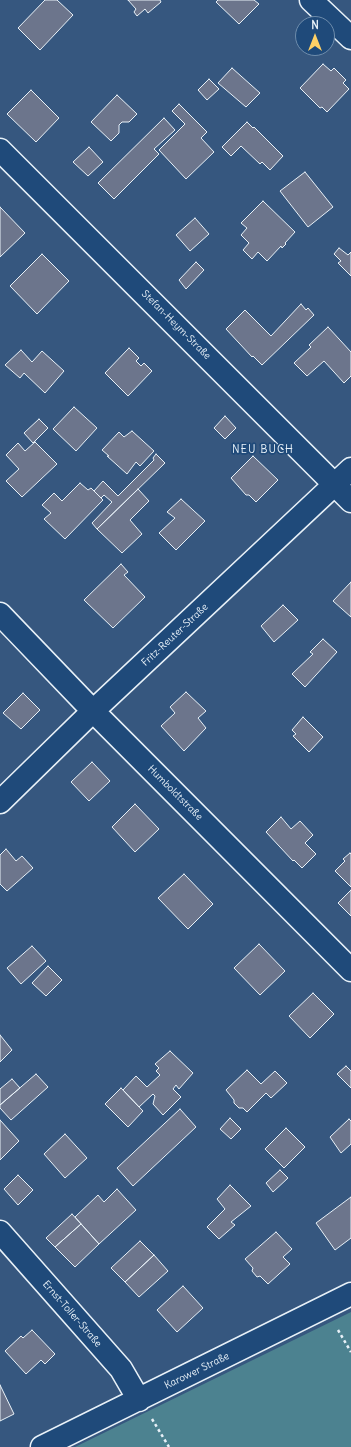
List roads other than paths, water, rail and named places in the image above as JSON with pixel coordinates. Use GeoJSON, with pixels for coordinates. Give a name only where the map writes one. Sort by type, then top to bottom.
{"type":"FeatureCollection","features":[{"type":"Feature","properties":{"kind":"street"},"geometry":{"type":"LineString","coordinates":[[311,0],[351,38]]}},
{"type":"Feature","properties":{"kind":"street","name":"Stefan-Heym-Straße"},"geometry":{"type":"LineString","coordinates":[[0,150],[351,501]]}},
{"type":"Feature","properties":{"kind":"street","name":"Fritz-Reuter-Straße"},"geometry":{"type":"LineString","coordinates":[[0,802],[93,711],[351,469]]}},
{"type":"Feature","properties":{"kind":"street","name":"Humboldtstraße"},"geometry":{"type":"LineString","coordinates":[[0,614],[93,711],[351,970]]}},
{"type":"Feature","properties":{"kind":"street","name":"Ernst-Toller-Straße"},"geometry":{"type":"LineString","coordinates":[[0,1232],[121,1369],[139,1400]]}},
{"type":"Feature","properties":{"kind":"street","name":"Karower Straße"},"geometry":{"type":"LineString","coordinates":[[42,1447],[351,1294]]}},
{"type":"Feature","properties":{"kind":"district","name":"NEU BUCH"},"geometry":{"type":"Point","coordinates":[263,450]}}]}
